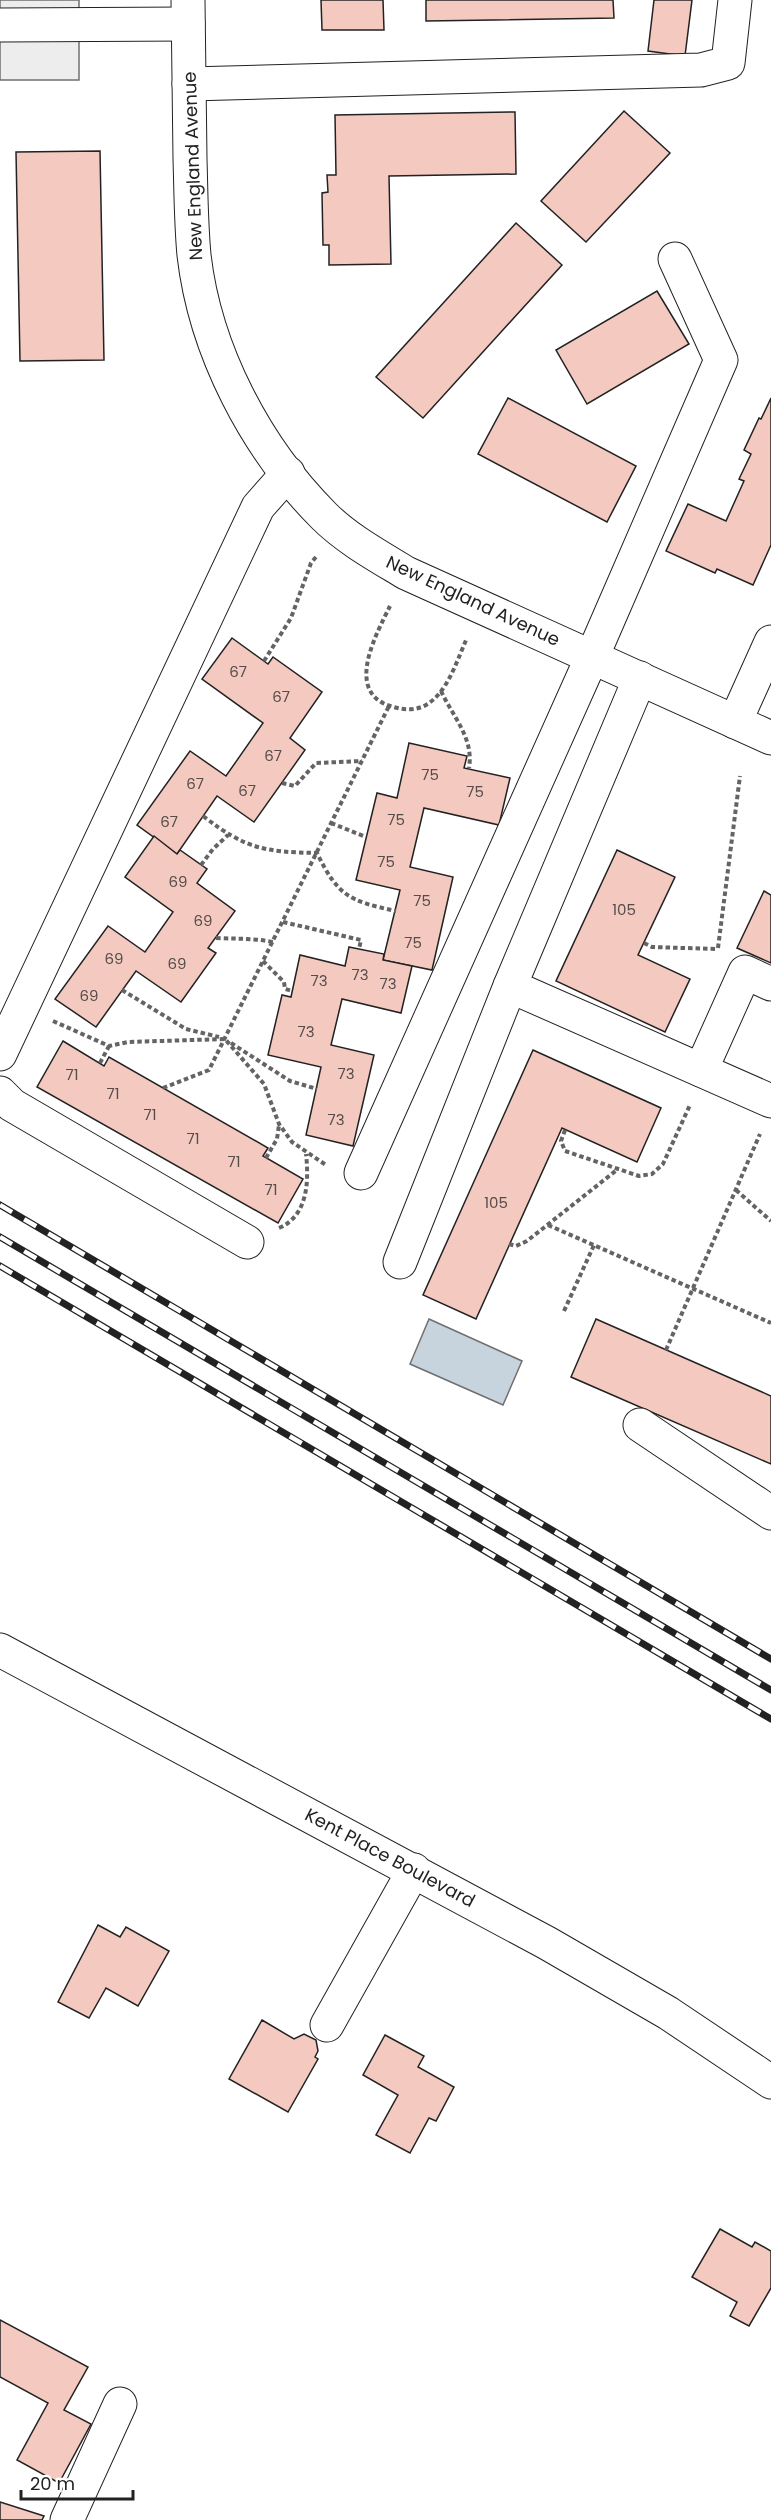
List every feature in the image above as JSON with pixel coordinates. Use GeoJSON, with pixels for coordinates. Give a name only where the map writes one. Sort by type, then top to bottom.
{"type":"FeatureCollection","features":[{"type":"Feature","properties":{"kind":"street"},"geometry":{"type":"LineString","coordinates":[[189,84],[701,70],[728,63],[735,0]]}},
{"type":"Feature","properties":{"kind":"street"},"geometry":{"type":"LineString","coordinates":[[0,25],[188,12]]}},
{"type":"Feature","properties":{"kind":"street","name":"New England Avenue"},"geometry":{"type":"LineString","coordinates":[[188,12],[194,256],[206,312],[221,359],[246,412],[288,473],[324,516],[406,573],[771,738]]}},
{"type":"Feature","properties":{"kind":"street"},"geometry":{"type":"LineString","coordinates":[[361,1173],[592,657],[721,360],[675,259]]}},
{"type":"Feature","properties":{"kind":"street"},"geometry":{"type":"LineString","coordinates":[[0,1054],[258,507],[288,473]]}},
{"type":"Feature","properties":{"kind":"street"},"geometry":{"type":"LineString","coordinates":[[735,722],[771,642]]}},
{"type":"Feature","properties":{"kind":"street"},"geometry":{"type":"LineString","coordinates":[[400,1262],[510,986],[640,678]]}},
{"type":"Feature","properties":{"kind":"street"},"geometry":{"type":"LineString","coordinates":[[701,1070],[745,972],[771,984]]}},
{"type":"Feature","properties":{"kind":"street"},"geometry":{"type":"LineString","coordinates":[[510,986],[701,1070],[767,1115]]}},
{"type":"Feature","properties":{"kind":"street"},"geometry":{"type":"LineString","coordinates":[[0,1093],[12,1105],[247,1242]]}},
{"type":"Feature","properties":{"kind":"street"},"geometry":{"type":"LineString","coordinates":[[640,1425],[771,1513]]}},
{"type":"Feature","properties":{"kind":"street","name":"Kent Place Boulevard"},"geometry":{"type":"LineString","coordinates":[[0,1650],[414,1870],[668,2013],[771,2082]]}},
{"type":"Feature","properties":{"kind":"street"},"geometry":{"type":"LineString","coordinates":[[327,2025],[414,1870]]}},
{"type":"Feature","properties":{"kind":"street"},"geometry":{"type":"LineString","coordinates":[[67,2520],[120,2404]]}},
{"type":"Feature","properties":{"kind":"path"},"geometry":{"type":"LineString","coordinates":[[264,661],[291,618],[311,563],[339,528]]}},
{"type":"Feature","properties":{"kind":"path"},"geometry":{"type":"LineString","coordinates":[[406,573],[374,638],[367,659],[367,681],[374,696],[389,706],[411,710],[426,705],[441,691],[480,607]]}},
{"type":"Feature","properties":{"kind":"path"},"geometry":{"type":"LineString","coordinates":[[441,691],[467,738],[472,754],[469,768]]}},
{"type":"Feature","properties":{"kind":"path"},"geometry":{"type":"LineString","coordinates":[[163,1088],[209,1070],[389,706]]}},
{"type":"Feature","properties":{"kind":"path"},"geometry":{"type":"LineString","coordinates":[[282,783],[295,786],[316,763],[362,761]]}},
{"type":"Feature","properties":{"kind":"path"},"geometry":{"type":"LineString","coordinates":[[739,987],[715,976],[740,776]]}},
{"type":"Feature","properties":{"kind":"path"},"geometry":{"type":"LineString","coordinates":[[203,816],[228,835],[251,846],[276,852],[317,853]]}},
{"type":"Feature","properties":{"kind":"path"},"geometry":{"type":"LineString","coordinates":[[331,823],[366,837]]}},
{"type":"Feature","properties":{"kind":"path"},"geometry":{"type":"LineString","coordinates":[[201,865],[228,835]]}},
{"type":"Feature","properties":{"kind":"path"},"geometry":{"type":"LineString","coordinates":[[317,853],[329,878],[345,896],[368,905],[396,911]]}},
{"type":"Feature","properties":{"kind":"path"},"geometry":{"type":"LineString","coordinates":[[283,922],[361,940],[359,949]]}},
{"type":"Feature","properties":{"kind":"path"},"geometry":{"type":"LineString","coordinates":[[216,938],[249,937],[273,942]]}},
{"type":"Feature","properties":{"kind":"path"},"geometry":{"type":"LineString","coordinates":[[644,943],[652,947],[718,949]]}},
{"type":"Feature","properties":{"kind":"path"},"geometry":{"type":"LineString","coordinates":[[263,961],[284,982],[285,989],[292,991]]}},
{"type":"Feature","properties":{"kind":"path"},"geometry":{"type":"LineString","coordinates":[[122,990],[186,1029],[225,1039],[282,1077],[317,1089]]}},
{"type":"Feature","properties":{"kind":"path"},"geometry":{"type":"LineString","coordinates":[[22,1008],[109,1046],[128,1042],[225,1039]]}},
{"type":"Feature","properties":{"kind":"path"},"geometry":{"type":"LineString","coordinates":[[225,1039],[264,1084],[279,1124],[292,1142],[336,1172],[361,1173]]}},
{"type":"Feature","properties":{"kind":"path"},"geometry":{"type":"LineString","coordinates":[[100,1063],[109,1046]]}},
{"type":"Feature","properties":{"kind":"path"},"geometry":{"type":"LineString","coordinates":[[565,1130],[561,1141],[565,1151],[639,1176],[652,1174],[663,1164],[695,1095],[701,1070]]}},
{"type":"Feature","properties":{"kind":"path"},"geometry":{"type":"LineString","coordinates":[[666,1350],[767,1115]]}},
{"type":"Feature","properties":{"kind":"path"},"geometry":{"type":"LineString","coordinates":[[266,1158],[277,1139],[279,1124]]}},
{"type":"Feature","properties":{"kind":"path"},"geometry":{"type":"LineString","coordinates":[[247,1242],[288,1224],[295,1216],[305,1197],[309,1176],[306,1153]]}},
{"type":"Feature","properties":{"kind":"path"},"geometry":{"type":"LineString","coordinates":[[509,1244],[516,1246],[527,1241],[618,1169]]}},
{"type":"Feature","properties":{"kind":"path"},"geometry":{"type":"LineString","coordinates":[[736,1190],[771,1221]]}},
{"type":"Feature","properties":{"kind":"path"},"geometry":{"type":"LineString","coordinates":[[548,1225],[771,1323]]}},
{"type":"Feature","properties":{"kind":"path"},"geometry":{"type":"LineString","coordinates":[[564,1311],[594,1245]]}},
{"type":"Feature","properties":{"kind":"shaded area"},"geometry":{"type":"Polygon","coordinates":[[[0,0],[79,0],[79,80],[0,80],[0,0]]]}},
{"type":"Feature","properties":{"kind":"shaded area"},"geometry":{"type":"Polygon","coordinates":[[[429,1319],[522,1361],[503,1405],[410,1364],[429,1319]]]}},
{"type":"Feature","properties":{"kind":"building"},"geometry":{"type":"Polygon","coordinates":[[[321,0],[383,0],[384,30],[322,30],[321,0]]]}},
{"type":"Feature","properties":{"kind":"building"},"geometry":{"type":"Polygon","coordinates":[[[426,0],[613,0],[614,18],[426,21],[426,0]]]}},
{"type":"Feature","properties":{"kind":"building"},"geometry":{"type":"Polygon","coordinates":[[[654,0],[692,0],[685,56],[648,51],[654,0]]]}},
{"type":"Feature","properties":{"kind":"building"},"geometry":{"type":"Polygon","coordinates":[[[624,111],[670,153],[586,242],[541,201],[624,111]]]}},
{"type":"Feature","properties":{"kind":"building"},"geometry":{"type":"Polygon","coordinates":[[[515,112],[516,174],[389,176],[391,264],[329,265],[329,245],[323,245],[322,193],[328,192],[327,175],[336,175],[335,115],[515,112]]]}},
{"type":"Feature","properties":{"kind":"building"},"geometry":{"type":"Polygon","coordinates":[[[100,151],[104,360],[20,361],[16,152],[100,151]]]}},
{"type":"Feature","properties":{"kind":"building"},"geometry":{"type":"Polygon","coordinates":[[[516,223],[562,265],[423,418],[376,377],[516,223]]]}},
{"type":"Feature","properties":{"kind":"building"},"geometry":{"type":"Polygon","coordinates":[[[657,291],[689,344],[587,404],[556,350],[657,291]]]}},
{"type":"Feature","properties":{"kind":"building"},"geometry":{"type":"Polygon","coordinates":[[[508,398],[636,466],[607,522],[478,454],[508,398]]]}},
{"type":"Feature","properties":{"kind":"building"},"geometry":{"type":"Polygon","coordinates":[[[771,398],[771,545],[753,585],[717,569],[715,573],[666,551],[688,504],[726,521],[744,481],[739,479],[751,454],[744,450],[771,398]]]}},
{"type":"Feature","properties":{"kind":"building"},"geometry":{"type":"Polygon","coordinates":[[[232,638],[268,664],[273,657],[322,692],[290,738],[305,750],[254,822],[217,796],[177,854],[137,825],[190,751],[226,776],[263,723],[202,679],[232,638]]]}},
{"type":"Feature","properties":{"kind":"building"},"geometry":{"type":"Polygon","coordinates":[[[409,743],[467,756],[464,768],[510,778],[499,825],[424,808],[410,867],[453,877],[432,970],[383,960],[400,890],[356,880],[377,793],[397,798],[409,743]]]}},
{"type":"Feature","properties":{"kind":"building"},"geometry":{"type":"Polygon","coordinates":[[[154,836],[177,854],[180,850],[207,869],[197,883],[235,911],[208,948],[216,953],[181,1002],[136,971],[96,1027],[55,999],[108,926],[145,952],[173,912],[125,877],[154,836]]]}},
{"type":"Feature","properties":{"kind":"building"},"geometry":{"type":"Polygon","coordinates":[[[617,850],[675,877],[638,955],[690,979],[665,1032],[556,981],[617,850]]]}},
{"type":"Feature","properties":{"kind":"building"},"geometry":{"type":"Polygon","coordinates":[[[764,891],[771,895],[771,963],[737,948],[764,891]]]}},
{"type":"Feature","properties":{"kind":"building"},"geometry":{"type":"Polygon","coordinates":[[[349,947],[384,954],[383,960],[412,966],[401,1013],[342,999],[331,1045],[374,1055],[353,1146],[306,1135],[321,1067],[268,1055],[282,995],[291,997],[300,955],[345,966],[349,947]]]}},
{"type":"Feature","properties":{"kind":"building"},"geometry":{"type":"Polygon","coordinates":[[[63,1041],[104,1066],[109,1057],[268,1148],[263,1156],[303,1179],[278,1223],[37,1087],[63,1041]]]}},
{"type":"Feature","properties":{"kind":"building"},"geometry":{"type":"Polygon","coordinates":[[[533,1050],[661,1108],[637,1162],[562,1128],[476,1319],[423,1295],[533,1050]]]}},
{"type":"Feature","properties":{"kind":"building"},"geometry":{"type":"Polygon","coordinates":[[[596,1319],[771,1396],[771,1464],[571,1377],[596,1319]]]}},
{"type":"Feature","properties":{"kind":"building"},"geometry":{"type":"Polygon","coordinates":[[[98,1925],[120,1937],[126,1927],[169,1951],[138,2006],[106,1988],[89,2018],[58,2002],[98,1925]]]}},
{"type":"Feature","properties":{"kind":"building"},"geometry":{"type":"Polygon","coordinates":[[[262,2020],[294,2039],[304,2034],[316,2040],[318,2051],[315,2057],[318,2059],[288,2112],[229,2079],[262,2020]]]}},
{"type":"Feature","properties":{"kind":"building"},"geometry":{"type":"Polygon","coordinates":[[[385,2035],[424,2056],[418,2067],[454,2087],[436,2121],[429,2118],[410,2153],[376,2135],[398,2095],[363,2075],[385,2035]]]}},
{"type":"Feature","properties":{"kind":"building"},"geometry":{"type":"Polygon","coordinates":[[[720,2229],[752,2247],[755,2242],[771,2251],[771,2288],[749,2326],[730,2316],[737,2302],[692,2277],[720,2229]]]}},
{"type":"Feature","properties":{"kind":"building"},"geometry":{"type":"Polygon","coordinates":[[[0,2320],[88,2367],[64,2410],[91,2424],[59,2483],[17,2460],[48,2403],[0,2377],[0,2320]]]}},
{"type":"Feature","properties":{"kind":"building"},"geometry":{"type":"Polygon","coordinates":[[[0,2502],[44,2516],[42,2520],[0,2520],[0,2502]]]}},
{"type":"Feature","properties":{"kind":"railway"},"geometry":{"type":"LineString","coordinates":[[0,1205],[771,1659]]}},
{"type":"Feature","properties":{"kind":"railway"},"geometry":{"type":"LineString","coordinates":[[0,1237],[771,1690]]}},
{"type":"Feature","properties":{"kind":"railway"},"geometry":{"type":"LineString","coordinates":[[0,1266],[771,1719]]}}]}
